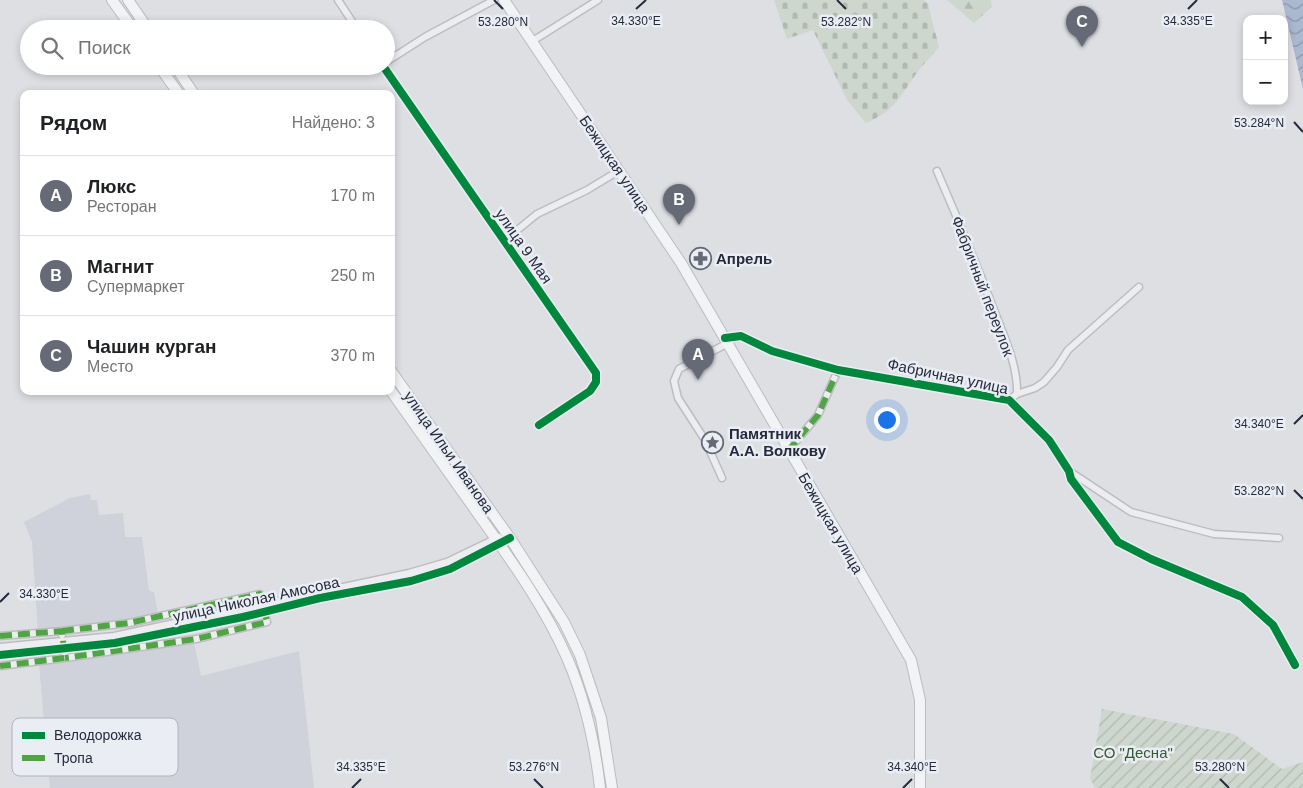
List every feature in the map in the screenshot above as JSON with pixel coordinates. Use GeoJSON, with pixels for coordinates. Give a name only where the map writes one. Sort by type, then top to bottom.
{"type":"FeatureCollection","features":[{"type":"Feature","properties":{"kind":"main road"},"geometry":{"type":"LineString","coordinates":[[112,0],[126,20]]}},
{"type":"Feature","properties":{"kind":"main road"},"geometry":{"type":"LineString","coordinates":[[128,0],[142,20]]}},
{"type":"Feature","properties":{"kind":"main road","name":"Бежицкая улица"},"geometry":{"type":"LineString","coordinates":[[504,0],[681,263],[788,451],[911,660],[920,700],[920,788]]}},
{"type":"Feature","properties":{"kind":"main road"},"geometry":{"type":"LineString","coordinates":[[165,75],[176,90]]}},
{"type":"Feature","properties":{"kind":"main road"},"geometry":{"type":"LineString","coordinates":[[181,75],[191,90]]}},
{"type":"Feature","properties":{"kind":"main road","name":"улица Ильи Иванова"},"geometry":{"type":"LineString","coordinates":[[395,377],[508,536],[564,622],[580,655],[601,718],[612,788]]}},
{"type":"Feature","properties":{"kind":"main road","name":"улица Ильи Иванова"},"geometry":{"type":"LineString","coordinates":[[394,395],[533,594],[568,660],[588,721],[600,788]]}},
{"type":"Feature","properties":{"kind":"street"},"geometry":{"type":"LineString","coordinates":[[338,0],[351,20]]}},
{"type":"Feature","properties":{"kind":"street"},"geometry":{"type":"LineString","coordinates":[[395,56],[425,37],[494,0]]}},
{"type":"Feature","properties":{"kind":"street"},"geometry":{"type":"LineString","coordinates":[[531,42],[598,0]]}},
{"type":"Feature","properties":{"kind":"street","name":"улица 9 Мая"},"geometry":{"type":"LineString","coordinates":[[389,75],[596,373],[596,382],[590,391],[539,425]]}},
{"type":"Feature","properties":{"kind":"street"},"geometry":{"type":"LineString","coordinates":[[504,241],[537,214],[588,190],[620,170]]}},
{"type":"Feature","properties":{"kind":"street","name":"Фабричный переулок"},"geometry":{"type":"LineString","coordinates":[[938,171],[1011,355],[1017,381],[1017,394]]}},
{"type":"Feature","properties":{"kind":"street","name":"Фабричная улица"},"geometry":{"type":"LineString","coordinates":[[1017,394],[1035,388],[1044,382],[1068,350],[1139,287]]}},
{"type":"Feature","properties":{"kind":"street","name":"Фабричная улица"},"geometry":{"type":"LineString","coordinates":[[726,340],[741,336],[772,351],[838,370],[1009,400],[1050,440],[1069,471],[1071,479],[1089,506],[1118,542],[1151,559],[1242,597],[1273,625],[1295,665]]}},
{"type":"Feature","properties":{"kind":"street"},"geometry":{"type":"LineString","coordinates":[[722,478],[705,440],[678,398],[674,381],[678,369],[726,340]]}},
{"type":"Feature","properties":{"kind":"street"},"geometry":{"type":"LineString","coordinates":[[788,451],[818,415],[838,370]]}},
{"type":"Feature","properties":{"kind":"street"},"geometry":{"type":"LineString","coordinates":[[1009,400],[1017,394]]}},
{"type":"Feature","properties":{"kind":"street","name":"Фабричная улица"},"geometry":{"type":"LineString","coordinates":[[1069,471],[1131,512],[1214,534],[1278,538]]}},
{"type":"Feature","properties":{"kind":"street","name":"улица Николая Амосова"},"geometry":{"type":"LineString","coordinates":[[0,655],[115,643],[428,568],[508,536]]}},
{"type":"Feature","properties":{"kind":"street"},"geometry":{"type":"LineString","coordinates":[[0,636],[129,623],[260,594],[267,622],[196,639],[0,666]]}},
{"type":"Feature","properties":{"kind":"street","name":"улица Николая Амосова"},"geometry":{"type":"LineString","coordinates":[[0,647],[114,636],[264,608]]}},
{"type":"Feature","properties":{"kind":"street"},"geometry":{"type":"LineString","coordinates":[[62,631],[65,658]]}},
{"type":"Feature","properties":{"kind":"shaded area"},"geometry":{"type":"Polygon","coordinates":[[[90,494],[91,500],[97,500],[99,515],[123,513],[125,537],[142,537],[149,591],[154,592],[158,613],[134,620],[38,633],[32,542],[24,522],[70,498],[90,494]]]}},
{"type":"Feature","properties":{"kind":"shaded area"},"geometry":{"type":"Polygon","coordinates":[[[194,643],[201,676],[299,651],[314,788],[50,788],[49,776],[178,776],[178,718],[44,718],[39,665],[194,643]]]}},
{"type":"Feature","properties":{"kind":"green space"},"geometry":{"type":"Polygon","coordinates":[[[774,0],[924,0],[928,4],[939,47],[919,70],[896,103],[883,114],[866,123],[847,100],[813,30],[787,39],[774,0]]]}},
{"type":"Feature","properties":{"kind":"green space"},"geometry":{"type":"Polygon","coordinates":[[[947,0],[991,0],[992,7],[974,23],[947,0]]]}},
{"type":"Feature","properties":{"kind":"green space","name":"СО \"Десна\""},"geometry":{"type":"Polygon","coordinates":[[[1102,709],[1234,734],[1282,769],[1303,762],[1303,788],[1095,788],[1090,778],[1102,709]]]}},
{"type":"Feature","properties":{"kind":"water"},"geometry":{"type":"Polygon","coordinates":[[[1282,0],[1303,0],[1303,89],[1288,25],[1288,15],[1286,15],[1282,0]]]}},
{"type":"Feature","properties":{"kind":"marked path"},"geometry":{"type":"LineString","coordinates":[[788,451],[818,415],[838,370]]}},
{"type":"Feature","properties":{"kind":"marked path"},"geometry":{"type":"LineString","coordinates":[[62,631],[129,623],[260,594],[267,622],[196,639],[65,658]]}},
{"type":"Feature","properties":{"kind":"marked path"},"geometry":{"type":"LineString","coordinates":[[0,636],[62,631],[65,658],[0,666]]}},
{"type":"Feature","properties":{"kind":"cycle path"},"geometry":{"type":"LineString","coordinates":[[389,75],[596,373],[596,382],[590,391],[539,425]]}},
{"type":"Feature","properties":{"kind":"cycle path"},"geometry":{"type":"LineString","coordinates":[[725,338],[741,336],[772,351],[838,370],[1009,400],[1049,440],[1069,471],[1071,479],[1118,542],[1151,559],[1242,597],[1273,625],[1295,665]]}},
{"type":"Feature","properties":{"kind":"cycle path"},"geometry":{"type":"LineString","coordinates":[[0,655],[115,643],[243,617],[320,598],[411,581],[450,569],[510,538]]}},
{"type":"Feature","properties":{"kind":"place","name":"Чашин курган"},"geometry":{"type":"Point","coordinates":[1082,47]}},
{"type":"Feature","properties":{"kind":"place","name":"Магнит"},"geometry":{"type":"Point","coordinates":[679,225]}},
{"type":"Feature","properties":{"kind":"place","name":"Апрель"},"geometry":{"type":"Point","coordinates":[700,258]}},
{"type":"Feature","properties":{"kind":"place","name":"Люкс"},"geometry":{"type":"Point","coordinates":[698,380]}},
{"type":"Feature","properties":{"kind":"place","name":"Памятник А.А. Волкову"},"geometry":{"type":"Point","coordinates":[713,442]}}]}
